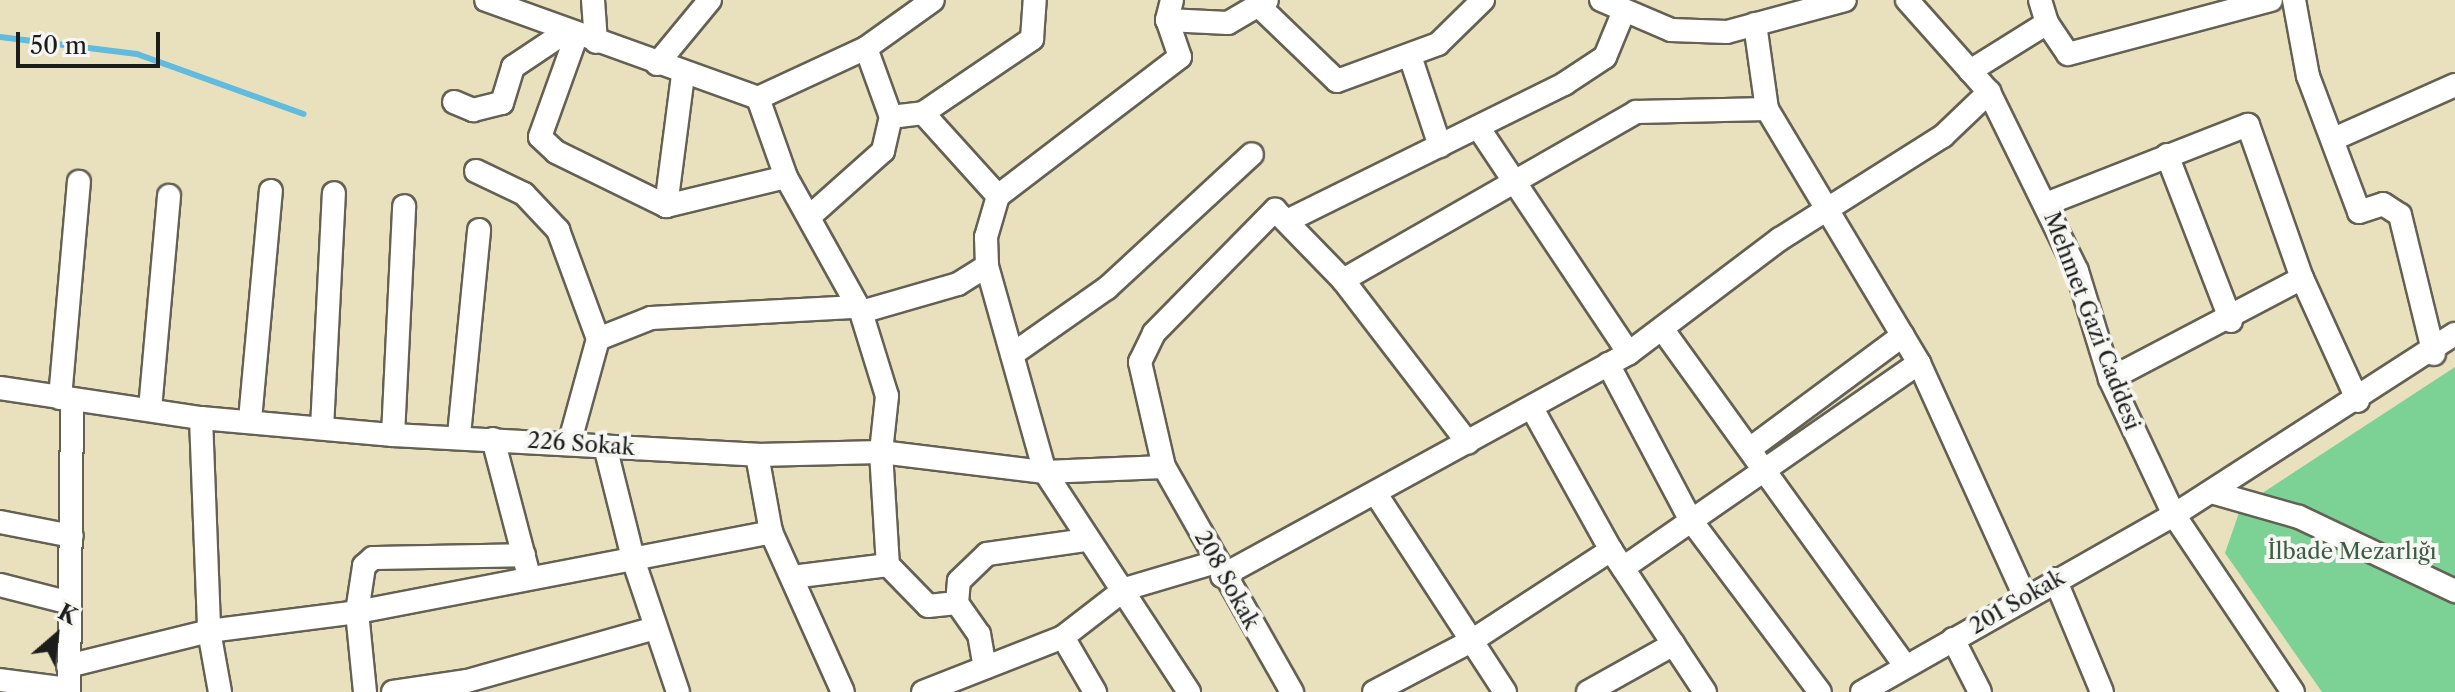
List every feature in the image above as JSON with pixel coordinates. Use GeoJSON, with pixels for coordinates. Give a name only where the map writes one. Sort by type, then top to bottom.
{"type":"FeatureCollection","features":[{"type":"Feature","properties":{"kind":"street"},"geometry":{"type":"LineString","coordinates":[[486,0],[683,75],[758,98],[866,48],[933,0]]}},
{"type":"Feature","properties":{"kind":"street"},"geometry":{"type":"LineString","coordinates":[[593,0],[540,137],[575,165],[666,206],[786,177]]}},
{"type":"Feature","properties":{"kind":"street"},"geometry":{"type":"LineString","coordinates":[[657,64],[710,0]]}},
{"type":"Feature","properties":{"kind":"street"},"geometry":{"type":"LineString","coordinates":[[891,117],[923,113],[1032,39],[1035,0]]}},
{"type":"Feature","properties":{"kind":"street"},"geometry":{"type":"LineString","coordinates":[[1189,692],[1125,589],[1085,540],[1045,472],[987,266],[986,237],[998,196],[1180,57],[1169,10],[1228,23],[1263,3],[1337,81],[1438,44],[1483,0]]}},
{"type":"Feature","properties":{"kind":"street"},"geometry":{"type":"LineString","coordinates":[[1601,0],[1671,30],[1727,32],[1845,0]]}},
{"type":"Feature","properties":{"kind":"street","name":"Mehmet Gazi Caddesi"},"geometry":{"type":"LineString","coordinates":[[1907,0],[1989,92],[2077,271],[2110,379],[2174,515],[2293,692]]}},
{"type":"Feature","properties":{"kind":"street"},"geometry":{"type":"LineString","coordinates":[[2040,0],[2047,23],[2068,54],[2271,0]]}},
{"type":"Feature","properties":{"kind":"street"},"geometry":{"type":"LineString","coordinates":[[2294,0],[2308,76],[2336,138],[2359,212],[2383,204],[2400,215],[2434,354]]}},
{"type":"Feature","properties":{"kind":"street"},"geometry":{"type":"LineString","coordinates":[[1468,443],[1343,280],[1291,219],[1440,146],[1480,130],[1605,57],[1624,11]]}},
{"type":"Feature","properties":{"kind":"street"},"geometry":{"type":"LineString","coordinates":[[1970,71],[2047,23]]}},
{"type":"Feature","properties":{"kind":"street"},"geometry":{"type":"LineString","coordinates":[[1755,24],[1767,109],[1830,205],[1919,363],[2024,595]]}},
{"type":"Feature","properties":{"kind":"street"},"geometry":{"type":"LineString","coordinates":[[454,102],[473,110],[502,103],[513,67],[580,35]]}},
{"type":"Feature","properties":{"kind":"street"},"geometry":{"type":"LineString","coordinates":[[809,217],[883,151],[891,117],[866,48]]}},
{"type":"Feature","properties":{"kind":"street"},"geometry":{"type":"LineString","coordinates":[[1410,56],[1440,146]]}},
{"type":"Feature","properties":{"kind":"street"},"geometry":{"type":"LineString","coordinates":[[666,206],[683,75]]}},
{"type":"Feature","properties":{"kind":"street"},"geometry":{"type":"LineString","coordinates":[[2336,138],[2455,85]]}},
{"type":"Feature","properties":{"kind":"street"},"geometry":{"type":"LineString","coordinates":[[923,692],[958,686],[985,667],[1063,637],[1125,589],[1219,569],[1376,494],[1533,410],[1629,353],[1830,205],[1943,136],[1989,92]]}},
{"type":"Feature","properties":{"kind":"street"},"geometry":{"type":"LineString","coordinates":[[758,98],[786,177],[859,309],[887,396],[881,452],[888,565],[928,606],[957,603]]}},
{"type":"Feature","properties":{"kind":"street"},"geometry":{"type":"LineString","coordinates":[[1343,280],[1510,179],[1636,112],[1767,109]]}},
{"type":"Feature","properties":{"kind":"street"},"geometry":{"type":"LineString","coordinates":[[923,113],[998,196]]}},
{"type":"Feature","properties":{"kind":"street"},"geometry":{"type":"LineString","coordinates":[[2046,204],[2248,125],[2302,278],[2358,401]]}},
{"type":"Feature","properties":{"kind":"street"},"geometry":{"type":"LineString","coordinates":[[1480,130],[1510,179],[1562,245],[1629,353]]}},
{"type":"Feature","properties":{"kind":"street"},"geometry":{"type":"LineString","coordinates":[[1013,354],[1107,288],[1252,154]]}},
{"type":"Feature","properties":{"kind":"street"},"geometry":{"type":"LineString","coordinates":[[2167,155],[2231,321]]}},
{"type":"Feature","properties":{"kind":"street"},"geometry":{"type":"LineString","coordinates":[[476,171],[524,194],[558,230],[598,339],[569,444]]}},
{"type":"Feature","properties":{"kind":"street"},"geometry":{"type":"LineString","coordinates":[[68,682],[72,536],[66,399],[79,182]]}},
{"type":"Feature","properties":{"kind":"street"},"geometry":{"type":"LineString","coordinates":[[250,420],[271,191]]}},
{"type":"Feature","properties":{"kind":"street"},"geometry":{"type":"LineString","coordinates":[[322,428],[334,193]]}},
{"type":"Feature","properties":{"kind":"street"},"geometry":{"type":"LineString","coordinates":[[150,409],[169,196]]}},
{"type":"Feature","properties":{"kind":"street"},"geometry":{"type":"LineString","coordinates":[[393,435],[404,206]]}},
{"type":"Feature","properties":{"kind":"street","name":"208 Sokak"},"geometry":{"type":"LineString","coordinates":[[1291,219],[1275,210],[1154,333],[1140,374],[1164,467],[1219,569],[1292,692]]}},
{"type":"Feature","properties":{"kind":"street"},"geometry":{"type":"LineString","coordinates":[[459,435],[479,230]]}},
{"type":"Feature","properties":{"kind":"street"},"geometry":{"type":"LineString","coordinates":[[598,339],[651,318],[859,309],[958,284],[987,266]]}},
{"type":"Feature","properties":{"kind":"street"},"geometry":{"type":"LineString","coordinates":[[2110,379],[2231,321],[2302,278]]}},
{"type":"Feature","properties":{"kind":"street"},"geometry":{"type":"LineString","coordinates":[[1663,330],[1758,457],[1906,667]]}},
{"type":"Feature","properties":{"kind":"street","name":"201 Sokak"},"geometry":{"type":"LineString","coordinates":[[1862,692],[2024,595],[2174,515],[2434,354],[2455,334]]}},
{"type":"Feature","properties":{"kind":"street"},"geometry":{"type":"LineString","coordinates":[[1374,692],[1690,519],[1758,457],[1903,335]]}},
{"type":"Feature","properties":{"kind":"street"},"geometry":{"type":"LineString","coordinates":[[1758,457],[1919,363]]}},
{"type":"Feature","properties":{"kind":"street"},"geometry":{"type":"LineString","coordinates":[[1608,364],[1690,519],[1820,692]]}},
{"type":"Feature","properties":{"kind":"street","name":"226 Sokak"},"geometry":{"type":"LineString","coordinates":[[0,388],[201,418],[393,435],[459,435],[757,455],[881,452],[1045,472],[1164,467]]}},
{"type":"Feature","properties":{"kind":"street"},"geometry":{"type":"LineString","coordinates":[[1533,410],[1617,559],[1705,692]]}},
{"type":"Feature","properties":{"kind":"street"},"geometry":{"type":"LineString","coordinates":[[201,418],[209,631],[220,692]]}},
{"type":"Feature","properties":{"kind":"street"},"geometry":{"type":"LineString","coordinates":[[493,439],[530,577]]}},
{"type":"Feature","properties":{"kind":"street"},"geometry":{"type":"LineString","coordinates":[[605,446],[634,562],[678,692]]}},
{"type":"Feature","properties":{"kind":"street"},"geometry":{"type":"LineString","coordinates":[[757,455],[771,532],[843,692]]}},
{"type":"Feature","properties":{"kind":"street"},"geometry":{"type":"LineString","coordinates":[[2211,492],[2299,517],[2455,591]]}},
{"type":"Feature","properties":{"kind":"street"},"geometry":{"type":"LineString","coordinates":[[1376,494],[1505,692]]}},
{"type":"Feature","properties":{"kind":"street"},"geometry":{"type":"LineString","coordinates":[[0,522],[72,536]]}},
{"type":"Feature","properties":{"kind":"street"},"geometry":{"type":"LineString","coordinates":[[0,680],[68,682],[209,631],[357,612],[530,577],[634,562],[771,532]]}},
{"type":"Feature","properties":{"kind":"street"},"geometry":{"type":"LineString","coordinates":[[985,667],[979,634],[957,603],[959,581],[987,554],[1085,540]]}},
{"type":"Feature","properties":{"kind":"street"},"geometry":{"type":"LineString","coordinates":[[365,692],[357,612],[364,566],[373,558],[524,555]]}},
{"type":"Feature","properties":{"kind":"street"},"geometry":{"type":"LineString","coordinates":[[792,577],[888,565]]}},
{"type":"Feature","properties":{"kind":"street"},"geometry":{"type":"LineString","coordinates":[[2055,579],[2102,692]]}},
{"type":"Feature","properties":{"kind":"street"},"geometry":{"type":"LineString","coordinates":[[0,585],[70,603]]}},
{"type":"Feature","properties":{"kind":"street"},"geometry":{"type":"LineString","coordinates":[[393,692],[467,681],[656,628]]}},
{"type":"Feature","properties":{"kind":"street"},"geometry":{"type":"LineString","coordinates":[[1063,637],[1095,692]]}},
{"type":"Feature","properties":{"kind":"street"},"geometry":{"type":"LineString","coordinates":[[1953,639],[1980,692]]}},
{"type":"Feature","properties":{"kind":"street"},"geometry":{"type":"LineString","coordinates":[[1588,692],[1674,644]]}},
{"type":"Feature","properties":{"kind":"green space","name":"İlbade Mezarlığı"},"geometry":{"type":"Polygon","coordinates":[[[2455,367],[2455,692],[2322,692],[2225,553],[2241,507],[2455,367]]]}},
{"type":"Feature","properties":{"kind":"waterway"},"geometry":{"type":"LineString","coordinates":[[0,37],[137,54],[304,114]]}}]}
